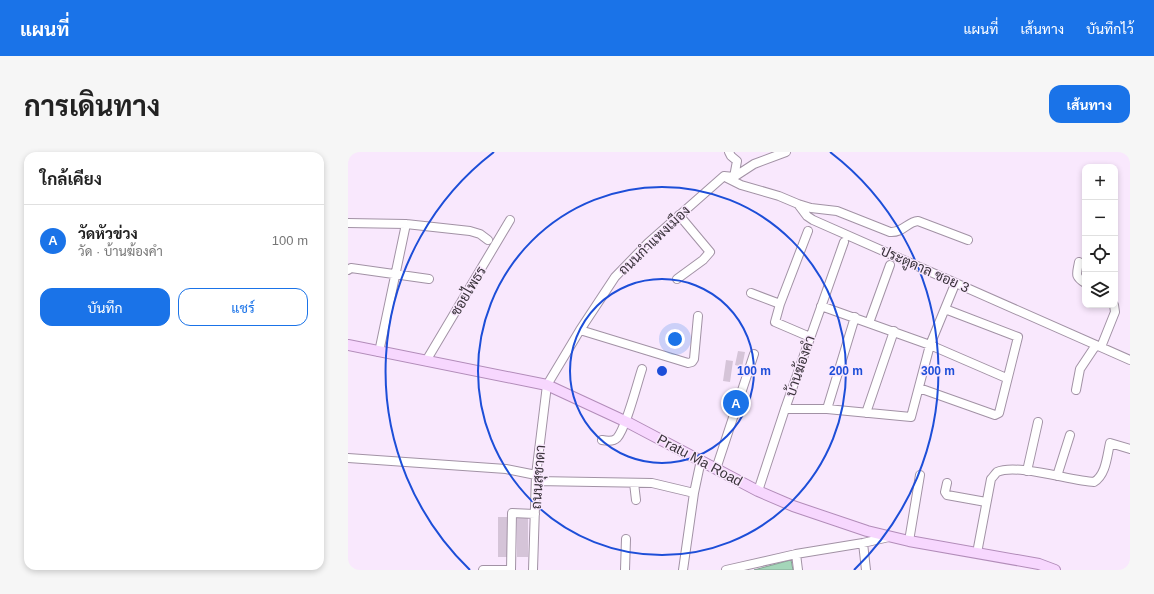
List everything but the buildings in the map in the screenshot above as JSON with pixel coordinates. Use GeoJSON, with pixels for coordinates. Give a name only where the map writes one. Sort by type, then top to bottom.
{"type":"FeatureCollection","features":[{"type":"Feature","properties":{"kind":"main road","name":"Pratu Ma Road"},"geometry":{"type":"LineString","coordinates":[[348,345],[426,362],[547,385],[625,421],[758,491],[793,506],[867,531],[909,542],[1039,564],[1055,570]]}},
{"type":"Feature","properties":{"kind":"street"},"geometry":{"type":"LineString","coordinates":[[727,152],[737,161],[734,177]]}},
{"type":"Feature","properties":{"kind":"street"},"geometry":{"type":"LineString","coordinates":[[724,176],[734,177],[754,164],[786,152]]}},
{"type":"Feature","properties":{"kind":"street","name":"ประตูดาล ซอย 3"},"geometry":{"type":"LineString","coordinates":[[724,176],[741,185],[779,196],[798,204],[807,216],[813,220],[1130,360]]}},
{"type":"Feature","properties":{"kind":"street","name":"ถนนกำแพงเมือง"},"geometry":{"type":"LineString","coordinates":[[547,385],[580,330],[615,277],[648,243],[724,176]]}},
{"type":"Feature","properties":{"kind":"street"},"geometry":{"type":"LineString","coordinates":[[798,204],[812,208],[837,211],[890,232],[898,231],[913,222],[918,221],[968,240]]}},
{"type":"Feature","properties":{"kind":"street"},"geometry":{"type":"LineString","coordinates":[[677,280],[703,260],[710,252],[679,215]]}},
{"type":"Feature","properties":{"kind":"street","name":"ซอยไพธร"},"geometry":{"type":"LineString","coordinates":[[426,362],[510,220]]}},
{"type":"Feature","properties":{"kind":"street"},"geometry":{"type":"LineString","coordinates":[[348,223],[406,224],[470,230],[480,234],[488,240]]}},
{"type":"Feature","properties":{"kind":"street"},"geometry":{"type":"LineString","coordinates":[[379,352],[406,224]]}},
{"type":"Feature","properties":{"kind":"street"},"geometry":{"type":"LineString","coordinates":[[808,231],[780,304],[776,323],[810,337]]}},
{"type":"Feature","properties":{"kind":"street","name":"บ้านฆ้องคำ"},"geometry":{"type":"LineString","coordinates":[[758,491],[785,409],[844,242]]}},
{"type":"Feature","properties":{"kind":"street"},"geometry":{"type":"LineString","coordinates":[[1079,262],[1076,275],[1078,279],[1082,281]]}},
{"type":"Feature","properties":{"kind":"street"},"geometry":{"type":"LineString","coordinates":[[869,323],[890,265]]}},
{"type":"Feature","properties":{"kind":"street"},"geometry":{"type":"LineString","coordinates":[[348,270],[351,268],[429,279]]}},
{"type":"Feature","properties":{"kind":"street"},"geometry":{"type":"LineString","coordinates":[[785,409],[827,409],[912,417],[930,345],[954,289]]}},
{"type":"Feature","properties":{"kind":"street"},"geometry":{"type":"LineString","coordinates":[[751,293],[780,304]]}},
{"type":"Feature","properties":{"kind":"street"},"geometry":{"type":"LineString","coordinates":[[821,306],[894,331],[1004,377]]}},
{"type":"Feature","properties":{"kind":"street"},"geometry":{"type":"LineString","coordinates":[[1076,390],[1080,369],[1098,346],[1116,310],[1115,308]]}},
{"type":"Feature","properties":{"kind":"street"},"geometry":{"type":"LineString","coordinates":[[919,388],[995,415],[999,413],[1018,337],[945,309]]}},
{"type":"Feature","properties":{"kind":"street"},"geometry":{"type":"LineString","coordinates":[[580,330],[688,363],[692,362],[694,359],[698,316]]}},
{"type":"Feature","properties":{"kind":"street"},"geometry":{"type":"LineString","coordinates":[[827,409],[855,317]]}},
{"type":"Feature","properties":{"kind":"street"},"geometry":{"type":"LineString","coordinates":[[866,413],[894,331]]}},
{"type":"Feature","properties":{"kind":"street"},"geometry":{"type":"LineString","coordinates":[[716,469],[754,354]]}},
{"type":"Feature","properties":{"kind":"street"},"geometry":{"type":"LineString","coordinates":[[602,440],[608,441],[615,439],[619,435],[642,369]]}},
{"type":"Feature","properties":{"kind":"street","name":"ถนนสุชาดา"},"geometry":{"type":"LineString","coordinates":[[533,570],[536,478],[547,385]]}},
{"type":"Feature","properties":{"kind":"street"},"geometry":{"type":"LineString","coordinates":[[1027,471],[1038,422]]}},
{"type":"Feature","properties":{"kind":"street"},"geometry":{"type":"LineString","coordinates":[[1057,476],[1070,435]]}},
{"type":"Feature","properties":{"kind":"street"},"geometry":{"type":"LineString","coordinates":[[977,554],[991,479],[996,473],[1010,470],[1027,471],[1094,482],[1099,480],[1102,474],[1110,443],[1130,449]]}},
{"type":"Feature","properties":{"kind":"street"},"geometry":{"type":"LineString","coordinates":[[348,458],[506,469],[536,478],[652,483],[694,493]]}},
{"type":"Feature","properties":{"kind":"street"},"geometry":{"type":"LineString","coordinates":[[684,570],[694,493],[701,460]]}},
{"type":"Feature","properties":{"kind":"street"},"geometry":{"type":"LineString","coordinates":[[909,542],[920,475]]}},
{"type":"Feature","properties":{"kind":"street"},"geometry":{"type":"LineString","coordinates":[[634,483],[636,500]]}},
{"type":"Feature","properties":{"kind":"street"},"geometry":{"type":"LineString","coordinates":[[946,483],[945,492],[947,495],[986,502]]}},
{"type":"Feature","properties":{"kind":"street"},"geometry":{"type":"LineString","coordinates":[[511,570],[512,512],[535,514]]}},
{"type":"Feature","properties":{"kind":"street"},"geometry":{"type":"LineString","coordinates":[[726,570],[739,569],[796,554],[890,537]]}},
{"type":"Feature","properties":{"kind":"street"},"geometry":{"type":"LineString","coordinates":[[626,540],[626,570]]}},
{"type":"Feature","properties":{"kind":"street"},"geometry":{"type":"LineString","coordinates":[[863,543],[866,570]]}},
{"type":"Feature","properties":{"kind":"street"},"geometry":{"type":"LineString","coordinates":[[796,554],[798,570]]}},
{"type":"Feature","properties":{"kind":"street"},"geometry":{"type":"LineString","coordinates":[[484,570],[508,570]]}},
{"type":"Feature","properties":{"kind":"shaded area"},"geometry":{"type":"Polygon","coordinates":[[[791,560],[793,570],[754,570],[791,560]]]}},
{"type":"Feature","properties":{"kind":"place","name":"วัดหัวข่วง"},"geometry":{"type":"Point","coordinates":[736,403]}}]}
